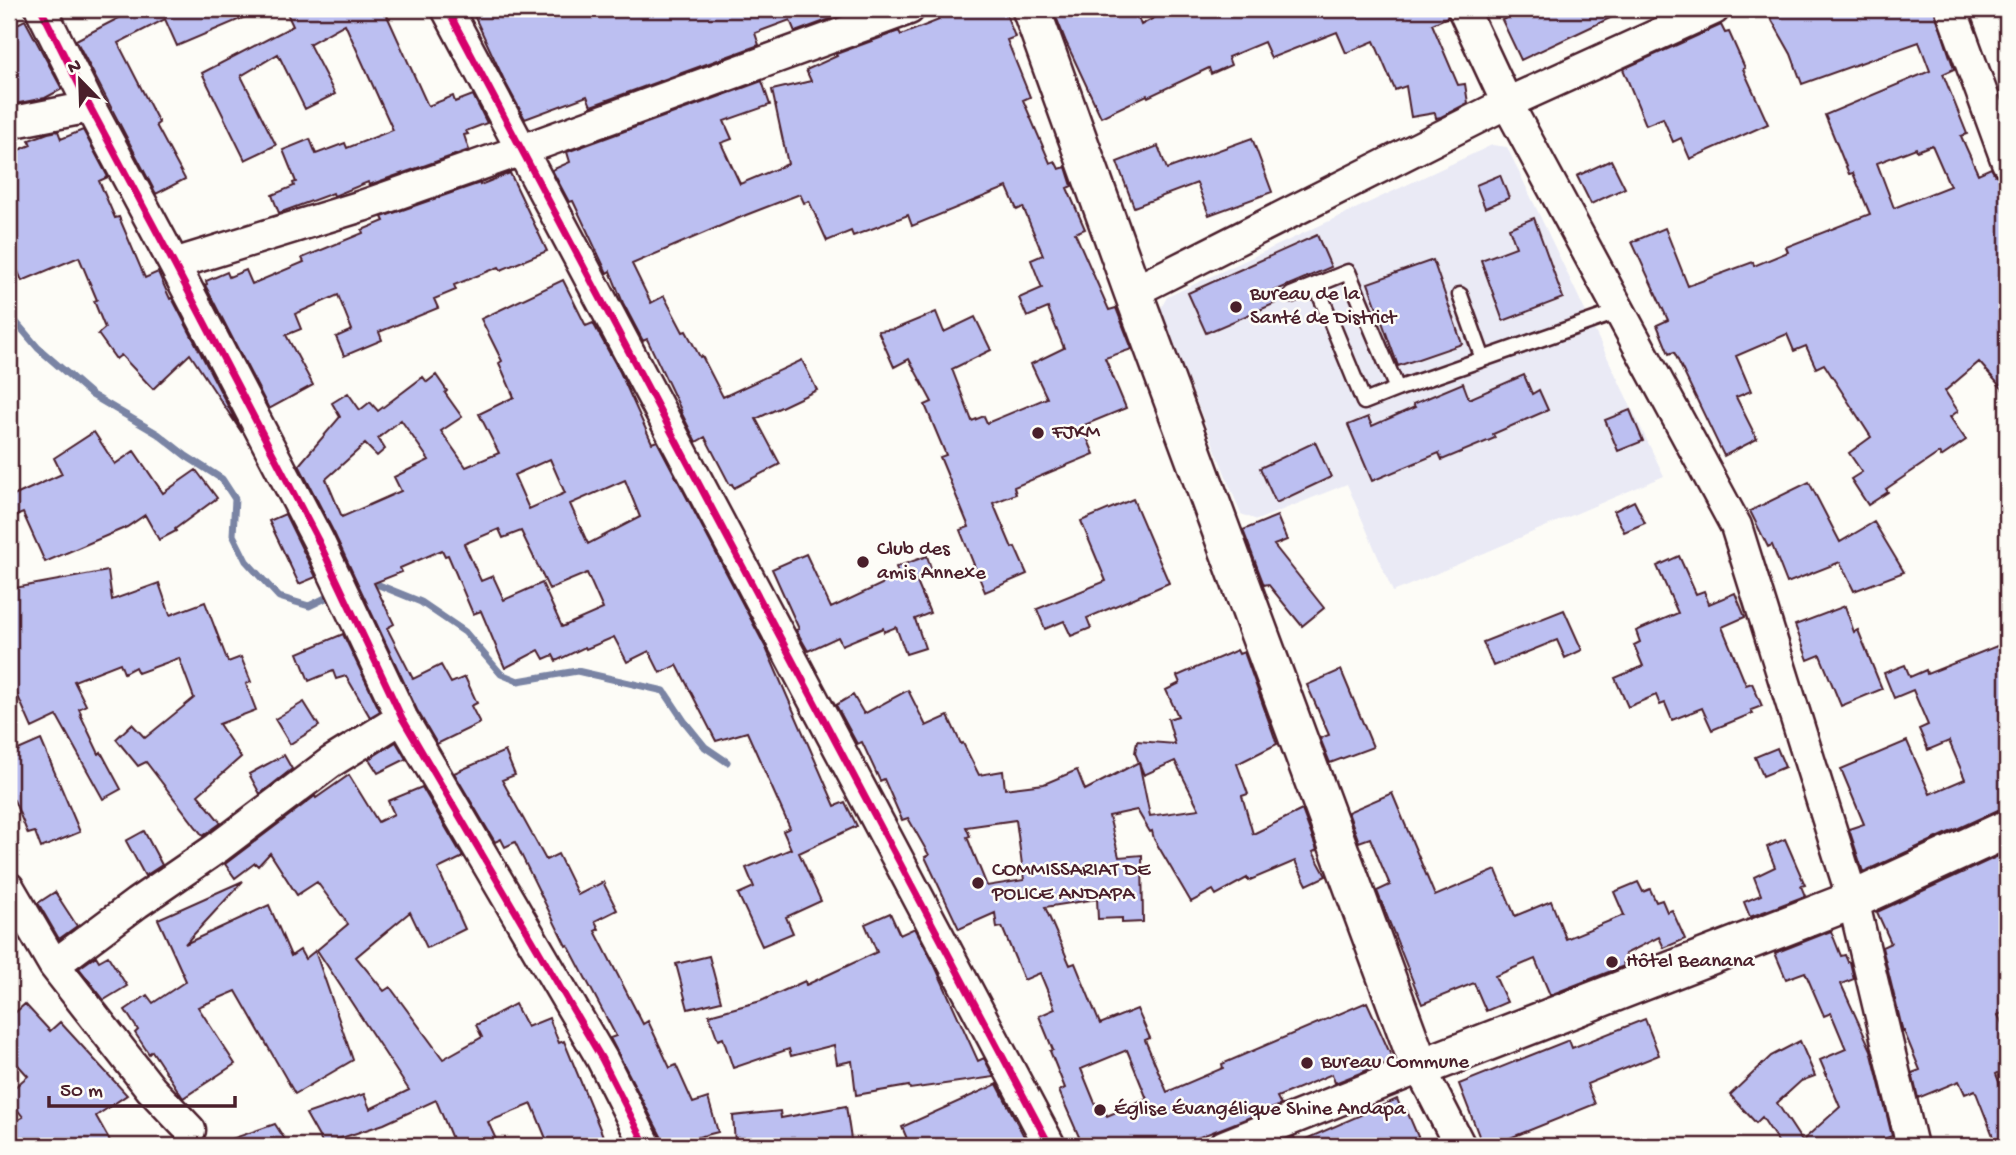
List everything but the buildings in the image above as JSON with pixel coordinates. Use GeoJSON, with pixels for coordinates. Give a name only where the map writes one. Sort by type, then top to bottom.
{"type":"FeatureCollection","features":[{"type":"Feature","properties":{"kind":"street"},"geometry":{"type":"LineString","coordinates":[[41,9],[335,577],[402,718],[602,1059],[646,1146]]}},
{"type":"Feature","properties":{"kind":"street"},"geometry":{"type":"LineString","coordinates":[[447,9],[1050,1146]]}},
{"type":"Feature","properties":{"kind":"street"},"geometry":{"type":"LineString","coordinates":[[174,264],[362,206],[909,9]]}},
{"type":"Feature","properties":{"kind":"street"},"geometry":{"type":"LineString","coordinates":[[1031,9],[1420,1068],[1460,1146]]}},
{"type":"Feature","properties":{"kind":"street"},"geometry":{"type":"LineString","coordinates":[[1463,9],[1507,103],[1736,526],[1853,900],[1912,1146]]}},
{"type":"Feature","properties":{"kind":"street"},"geometry":{"type":"LineString","coordinates":[[1133,292],[1507,103],[1714,9]]}},
{"type":"Feature","properties":{"kind":"street"},"geometry":{"type":"LineString","coordinates":[[1951,9],[2007,162]]}},
{"type":"Feature","properties":{"kind":"street"},"geometry":{"type":"LineString","coordinates":[[9,123],[90,107]]}},
{"type":"Feature","properties":{"kind":"street"},"geometry":{"type":"LineString","coordinates":[[54,965],[331,762],[402,718]]}},
{"type":"Feature","properties":{"kind":"street"},"geometry":{"type":"LineString","coordinates":[[1224,1146],[1853,900],[2007,829]]}},
{"type":"Feature","properties":{"kind":"street"},"geometry":{"type":"LineString","coordinates":[[9,888],[54,965],[151,1089],[190,1130]]}},
{"type":"Feature","properties":{"kind":"lane"},"geometry":{"type":"LineString","coordinates":[[1291,295],[1348,272],[1397,388]]}},
{"type":"Feature","properties":{"kind":"lane"},"geometry":{"type":"LineString","coordinates":[[1316,285],[1364,402],[1397,388],[1620,311]]}},
{"type":"Feature","properties":{"kind":"lane"},"geometry":{"type":"LineString","coordinates":[[1460,295],[1483,359]]}},
{"type":"Feature","properties":{"kind":"shaded area"},"geometry":{"type":"Polygon","coordinates":[[[1492,145],[1507,147],[1664,476],[1393,592],[1347,484],[1257,520],[1241,514],[1160,310],[1167,297],[1492,145]]]}},
{"type":"Feature","properties":{"kind":"waterway"},"geometry":{"type":"LineString","coordinates":[[9,314],[38,348],[92,395],[158,434],[222,479],[235,499],[233,535],[246,561],[279,597],[309,606],[336,593]]}},
{"type":"Feature","properties":{"kind":"waterway"},"geometry":{"type":"LineString","coordinates":[[348,589],[369,581],[421,602],[465,632],[501,674],[518,681],[577,671],[664,691],[705,747],[727,762]]}},
{"type":"Feature","properties":{"kind":"cycle path"},"geometry":{"type":"LineString","coordinates":[[41,9],[318,540],[402,718],[602,1059],[646,1146]]}},
{"type":"Feature","properties":{"kind":"cycle path"},"geometry":{"type":"LineString","coordinates":[[447,9],[1050,1146]]}},
{"type":"Feature","properties":{"kind":"place","name":"Bureau de la Santé de District"},"geometry":{"type":"Point","coordinates":[1236,307]}},
{"type":"Feature","properties":{"kind":"place","name":"FJKM"},"geometry":{"type":"Point","coordinates":[1038,433]}},
{"type":"Feature","properties":{"kind":"place","name":"Club des amis Annexe"},"geometry":{"type":"Point","coordinates":[863,562]}},
{"type":"Feature","properties":{"kind":"place","name":"COMMISSARIAT DE POLICE ANDAPA"},"geometry":{"type":"Point","coordinates":[978,883]}},
{"type":"Feature","properties":{"kind":"place","name":"Hôtel Beanana"},"geometry":{"type":"Point","coordinates":[1612,962]}},
{"type":"Feature","properties":{"kind":"place","name":"Bureau Commune"},"geometry":{"type":"Point","coordinates":[1307,1063]}},
{"type":"Feature","properties":{"kind":"place","name":"Église Évangélique Shine Andapa"},"geometry":{"type":"Point","coordinates":[1100,1110]}}]}
